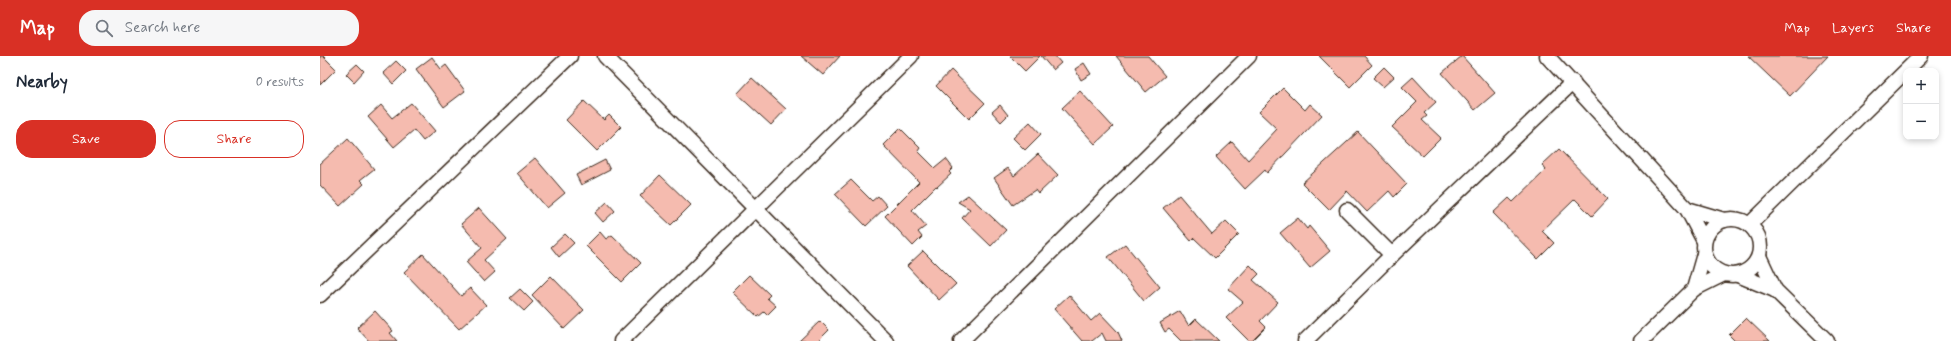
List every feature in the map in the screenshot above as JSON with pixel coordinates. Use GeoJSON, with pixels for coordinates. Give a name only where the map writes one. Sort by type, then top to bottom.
{"type":"FeatureCollection","features":[{"type":"Feature","properties":{"kind":"street"},"geometry":{"type":"LineString","coordinates":[[320,295],[570,56]]}},
{"type":"Feature","properties":{"kind":"street"},"geometry":{"type":"LineString","coordinates":[[605,56],[755,210],[886,341]]}},
{"type":"Feature","properties":{"kind":"street"},"geometry":{"type":"LineString","coordinates":[[621,341],[911,56]]}},
{"type":"Feature","properties":{"kind":"street"},"geometry":{"type":"LineString","coordinates":[[961,341],[1249,56]]}},
{"type":"Feature","properties":{"kind":"street"},"geometry":{"type":"LineString","coordinates":[[1547,56],[1573,82],[1687,209],[1704,247],[1708,263],[1715,270],[1776,290]]}},
{"type":"Feature","properties":{"kind":"street"},"geometry":{"type":"LineString","coordinates":[[1750,224],[1921,56]]}},
{"type":"Feature","properties":{"kind":"street"},"geometry":{"type":"LineString","coordinates":[[1305,341],[1392,255],[1573,82]]}},
{"type":"Feature","properties":{"kind":"street"},"geometry":{"type":"LineString","coordinates":[[1640,341],[1694,288],[1747,271],[1755,264],[1759,256],[1760,238],[1750,224],[1742,220],[1724,220],[1687,209]]}},
{"type":"Feature","properties":{"kind":"street"},"geometry":{"type":"LineString","coordinates":[[1347,210],[1392,255]]}},
{"type":"Feature","properties":{"kind":"street"},"geometry":{"type":"LineString","coordinates":[[1694,288],[1704,247],[1711,228],[1724,220]]}},
{"type":"Feature","properties":{"kind":"street"},"geometry":{"type":"LineString","coordinates":[[1759,256],[1776,290],[1827,341]]}},
{"type":"Feature","properties":{"kind":"building"},"geometry":{"type":"Polygon","coordinates":[[[320,56],[323,56],[336,69],[320,85],[320,56]]]}},
{"type":"Feature","properties":{"kind":"building"},"geometry":{"type":"Polygon","coordinates":[[[801,56],[840,56],[823,75],[801,56]]]}},
{"type":"Feature","properties":{"kind":"building"},"geometry":{"type":"Polygon","coordinates":[[[1010,56],[1040,56],[1025,71],[1010,56]]]}},
{"type":"Feature","properties":{"kind":"building"},"geometry":{"type":"Polygon","coordinates":[[[1041,56],[1055,56],[1061,63],[1053,70],[1041,56]]]}},
{"type":"Feature","properties":{"kind":"building"},"geometry":{"type":"Polygon","coordinates":[[[1116,56],[1148,56],[1165,76],[1146,92],[1116,56]]]}},
{"type":"Feature","properties":{"kind":"building"},"geometry":{"type":"Polygon","coordinates":[[[1319,56],[1364,56],[1372,65],[1350,87],[1319,56]]]}},
{"type":"Feature","properties":{"kind":"building"},"geometry":{"type":"Polygon","coordinates":[[[1462,56],[1495,93],[1475,110],[1442,73],[1462,56]]]}},
{"type":"Feature","properties":{"kind":"building"},"geometry":{"type":"Polygon","coordinates":[[[1748,56],[1828,56],[1790,96],[1748,56]]]}},
{"type":"Feature","properties":{"kind":"building"},"geometry":{"type":"Polygon","coordinates":[[[432,57],[441,69],[446,65],[465,91],[444,107],[416,69],[432,57]]]}},
{"type":"Feature","properties":{"kind":"building"},"geometry":{"type":"Polygon","coordinates":[[[396,61],[406,71],[393,84],[383,73],[396,61]]]}},
{"type":"Feature","properties":{"kind":"building"},"geometry":{"type":"Polygon","coordinates":[[[1084,63],[1091,74],[1081,80],[1075,69],[1084,63]]]}},
{"type":"Feature","properties":{"kind":"building"},"geometry":{"type":"Polygon","coordinates":[[[357,64],[364,71],[354,82],[346,74],[357,64]]]}},
{"type":"Feature","properties":{"kind":"building"},"geometry":{"type":"Polygon","coordinates":[[[1384,67],[1394,77],[1383,87],[1373,78],[1384,67]]]}},
{"type":"Feature","properties":{"kind":"building"},"geometry":{"type":"Polygon","coordinates":[[[951,70],[985,103],[969,119],[936,86],[951,70]]]}},
{"type":"Feature","properties":{"kind":"building"},"geometry":{"type":"Polygon","coordinates":[[[1413,77],[1436,102],[1424,113],[1427,116],[1422,120],[1441,138],[1423,156],[1392,127],[1417,102],[1402,87],[1413,77]]]}},
{"type":"Feature","properties":{"kind":"building"},"geometry":{"type":"Polygon","coordinates":[[[752,78],[786,109],[771,125],[737,94],[752,78]]]}},
{"type":"Feature","properties":{"kind":"building"},"geometry":{"type":"Polygon","coordinates":[[[1283,88],[1305,110],[1310,104],[1322,115],[1267,173],[1265,170],[1245,189],[1216,157],[1232,142],[1248,160],[1277,129],[1259,112],[1283,88]]]}},
{"type":"Feature","properties":{"kind":"building"},"geometry":{"type":"Polygon","coordinates":[[[1080,91],[1113,127],[1095,144],[1062,108],[1080,91]]]}},
{"type":"Feature","properties":{"kind":"building"},"geometry":{"type":"Polygon","coordinates":[[[584,101],[604,120],[609,115],[621,127],[597,151],[566,120],[584,101]]]}},
{"type":"Feature","properties":{"kind":"building"},"geometry":{"type":"Polygon","coordinates":[[[411,103],[435,131],[423,141],[414,130],[394,147],[368,117],[381,105],[392,118],[411,103]]]}},
{"type":"Feature","properties":{"kind":"building"},"geometry":{"type":"Polygon","coordinates":[[[1000,105],[1008,115],[1001,122],[992,112],[1000,105]]]}},
{"type":"Feature","properties":{"kind":"building"},"geometry":{"type":"Polygon","coordinates":[[[1030,122],[1041,134],[1025,150],[1013,138],[1030,122]]]}},
{"type":"Feature","properties":{"kind":"building"},"geometry":{"type":"Polygon","coordinates":[[[900,128],[920,148],[918,151],[935,168],[946,159],[953,168],[949,172],[951,174],[937,187],[936,186],[912,210],[926,226],[918,232],[922,237],[913,246],[885,216],[919,182],[883,145],[900,128]]]}},
{"type":"Feature","properties":{"kind":"building"},"geometry":{"type":"Polygon","coordinates":[[[1358,132],[1407,184],[1394,197],[1389,191],[1367,212],[1347,191],[1329,210],[1302,183],[1358,132]]]}},
{"type":"Feature","properties":{"kind":"building"},"geometry":{"type":"Polygon","coordinates":[[[348,138],[374,169],[360,180],[364,184],[340,206],[320,185],[320,164],[348,138]]]}},
{"type":"Feature","properties":{"kind":"building"},"geometry":{"type":"Polygon","coordinates":[[[1559,149],[1608,199],[1592,216],[1575,199],[1542,231],[1554,243],[1538,259],[1493,213],[1509,198],[1513,202],[1546,170],[1542,165],[1559,149]]]}},
{"type":"Feature","properties":{"kind":"building"},"geometry":{"type":"Polygon","coordinates":[[[1038,154],[1058,175],[1038,194],[1035,190],[1013,205],[994,178],[1008,168],[1014,176],[1038,154]]]}},
{"type":"Feature","properties":{"kind":"building"},"geometry":{"type":"Polygon","coordinates":[[[535,158],[565,193],[547,208],[517,173],[535,158]]]}},
{"type":"Feature","properties":{"kind":"building"},"geometry":{"type":"Polygon","coordinates":[[[605,160],[610,170],[581,185],[576,175],[605,160]]]}},
{"type":"Feature","properties":{"kind":"building"},"geometry":{"type":"Polygon","coordinates":[[[660,175],[691,205],[671,225],[640,196],[660,175]]]}},
{"type":"Feature","properties":{"kind":"building"},"geometry":{"type":"Polygon","coordinates":[[[851,180],[872,201],[878,196],[887,206],[866,226],[835,194],[851,180]]]}},
{"type":"Feature","properties":{"kind":"building"},"geometry":{"type":"Polygon","coordinates":[[[968,195],[1006,230],[991,246],[962,218],[970,209],[958,202],[968,195]]]}},
{"type":"Feature","properties":{"kind":"building"},"geometry":{"type":"Polygon","coordinates":[[[1179,195],[1212,234],[1226,221],[1239,234],[1215,258],[1194,238],[1191,241],[1163,208],[1179,195]]]}},
{"type":"Feature","properties":{"kind":"building"},"geometry":{"type":"Polygon","coordinates":[[[607,202],[615,211],[603,222],[595,213],[607,202]]]}},
{"type":"Feature","properties":{"kind":"building"},"geometry":{"type":"Polygon","coordinates":[[[479,208],[507,239],[484,260],[495,272],[484,282],[466,262],[482,248],[461,224],[479,208]]]}},
{"type":"Feature","properties":{"kind":"building"},"geometry":{"type":"Polygon","coordinates":[[[1298,218],[1307,229],[1309,226],[1330,251],[1310,268],[1280,233],[1298,218]]]}},
{"type":"Feature","properties":{"kind":"building"},"geometry":{"type":"Polygon","coordinates":[[[600,232],[606,239],[612,235],[641,263],[622,282],[586,246],[600,232]]]}},
{"type":"Feature","properties":{"kind":"building"},"geometry":{"type":"Polygon","coordinates":[[[565,234],[574,243],[559,257],[551,247],[565,234]]]}},
{"type":"Feature","properties":{"kind":"building"},"geometry":{"type":"Polygon","coordinates":[[[1125,244],[1160,287],[1144,301],[1108,257],[1125,244]]]}},
{"type":"Feature","properties":{"kind":"building"},"geometry":{"type":"Polygon","coordinates":[[[923,251],[956,284],[939,300],[907,266],[923,251]]]}},
{"type":"Feature","properties":{"kind":"building"},"geometry":{"type":"Polygon","coordinates":[[[423,254],[461,296],[470,288],[486,305],[459,329],[404,272],[423,254]]]}},
{"type":"Feature","properties":{"kind":"building"},"geometry":{"type":"Polygon","coordinates":[[[1250,265],[1259,274],[1253,280],[1278,302],[1260,321],[1266,327],[1252,341],[1249,341],[1226,318],[1243,302],[1228,289],[1250,265]]]}},
{"type":"Feature","properties":{"kind":"building"},"geometry":{"type":"Polygon","coordinates":[[[749,275],[770,295],[767,298],[776,306],[767,315],[764,312],[758,317],[732,292],[749,275]]]}},
{"type":"Feature","properties":{"kind":"building"},"geometry":{"type":"Polygon","coordinates":[[[551,276],[584,310],[564,329],[532,295],[551,276]]]}},
{"type":"Feature","properties":{"kind":"building"},"geometry":{"type":"Polygon","coordinates":[[[520,289],[533,302],[524,311],[510,298],[520,289]]]}},
{"type":"Feature","properties":{"kind":"building"},"geometry":{"type":"Polygon","coordinates":[[[1069,295],[1091,321],[1100,313],[1118,332],[1122,341],[1106,341],[1102,333],[1092,341],[1082,341],[1054,309],[1069,295]]]}},
{"type":"Feature","properties":{"kind":"building"},"geometry":{"type":"Polygon","coordinates":[[[375,311],[393,331],[390,333],[397,341],[369,341],[357,328],[375,311]]]}},
{"type":"Feature","properties":{"kind":"building"},"geometry":{"type":"Polygon","coordinates":[[[1180,311],[1189,326],[1196,319],[1219,341],[1181,341],[1169,329],[1165,332],[1160,323],[1180,311]]]}},
{"type":"Feature","properties":{"kind":"building"},"geometry":{"type":"Polygon","coordinates":[[[1746,318],[1770,341],[1735,341],[1729,335],[1746,318]]]}},
{"type":"Feature","properties":{"kind":"building"},"geometry":{"type":"Polygon","coordinates":[[[820,321],[829,330],[818,341],[799,341],[820,321]]]}}]}
